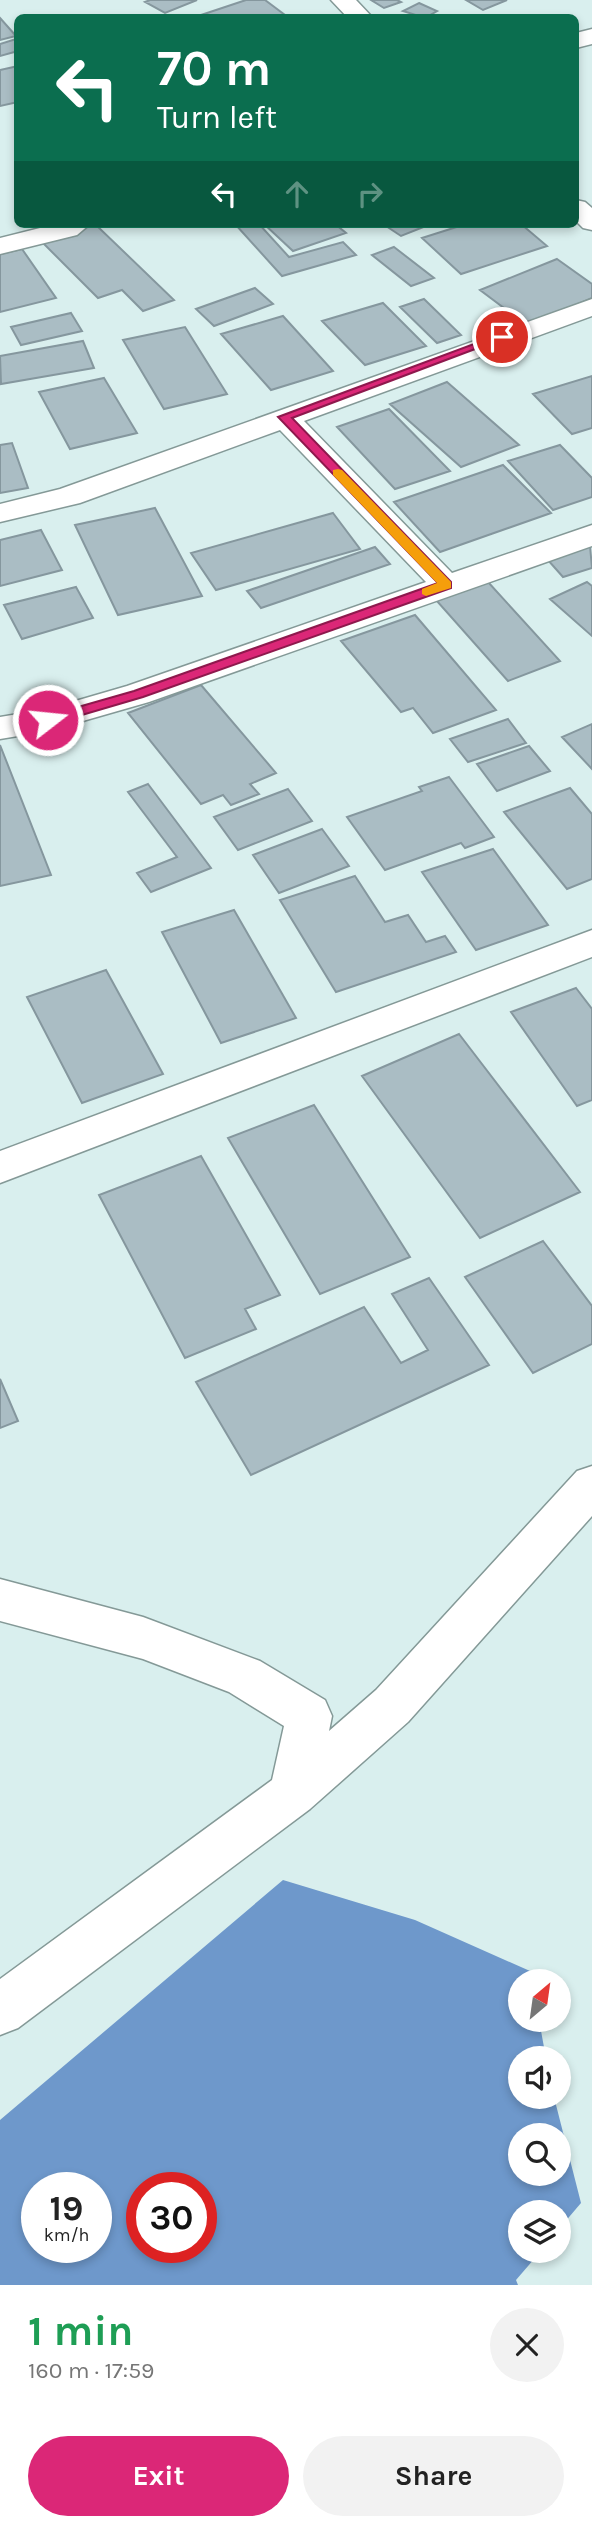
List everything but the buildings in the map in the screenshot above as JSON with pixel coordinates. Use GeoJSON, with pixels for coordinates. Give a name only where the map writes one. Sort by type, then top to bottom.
{"type":"FeatureCollection","features":[{"type":"Feature","properties":{"kind":"street"},"geometry":{"type":"LineString","coordinates":[[343,0],[358,14]]}},
{"type":"Feature","properties":{"kind":"street"},"geometry":{"type":"LineString","coordinates":[[0,247],[70,228]]}},
{"type":"Feature","properties":{"kind":"street"},"geometry":{"type":"LineString","coordinates":[[0,513],[69,496],[592,307]]}},
{"type":"Feature","properties":{"kind":"street"},"geometry":{"type":"LineString","coordinates":[[284,417],[446,585]]}},
{"type":"Feature","properties":{"kind":"street"},"geometry":{"type":"LineString","coordinates":[[0,728],[48,720],[138,694],[592,535]]}},
{"type":"Feature","properties":{"kind":"street"},"geometry":{"type":"LineString","coordinates":[[0,1167],[592,943]]}},
{"type":"Feature","properties":{"kind":"street"},"geometry":{"type":"LineString","coordinates":[[0,2010],[293,1793],[392,1706],[592,1485]]}},
{"type":"Feature","properties":{"kind":"street"},"geometry":{"type":"LineString","coordinates":[[0,1600],[143,1637],[244,1676],[309,1716],[293,1793]]}},
{"type":"Feature","properties":{"kind":"water"},"geometry":{"type":"Polygon","coordinates":[[[283,1880],[415,1920],[525,1969],[508,1969],[508,2032],[541,2032],[544,2046],[508,2046],[508,2109],[557,2109],[561,2123],[508,2123],[508,2186],[571,2186],[571,2164],[581,2203],[571,2215],[571,2200],[508,2200],[508,2263],[531,2263],[516,2280],[518,2285],[0,2285],[0,2120],[283,1880]]]}},
{"type":"Feature","properties":{"kind":"slow traffic"},"geometry":{"type":"LineString","coordinates":[[338,473],[446,585],[426,592]]}},
{"type":"Feature","properties":{"kind":"route"},"geometry":{"type":"LineString","coordinates":[[48,720],[138,694],[446,585],[284,417],[502,337]]}}]}
